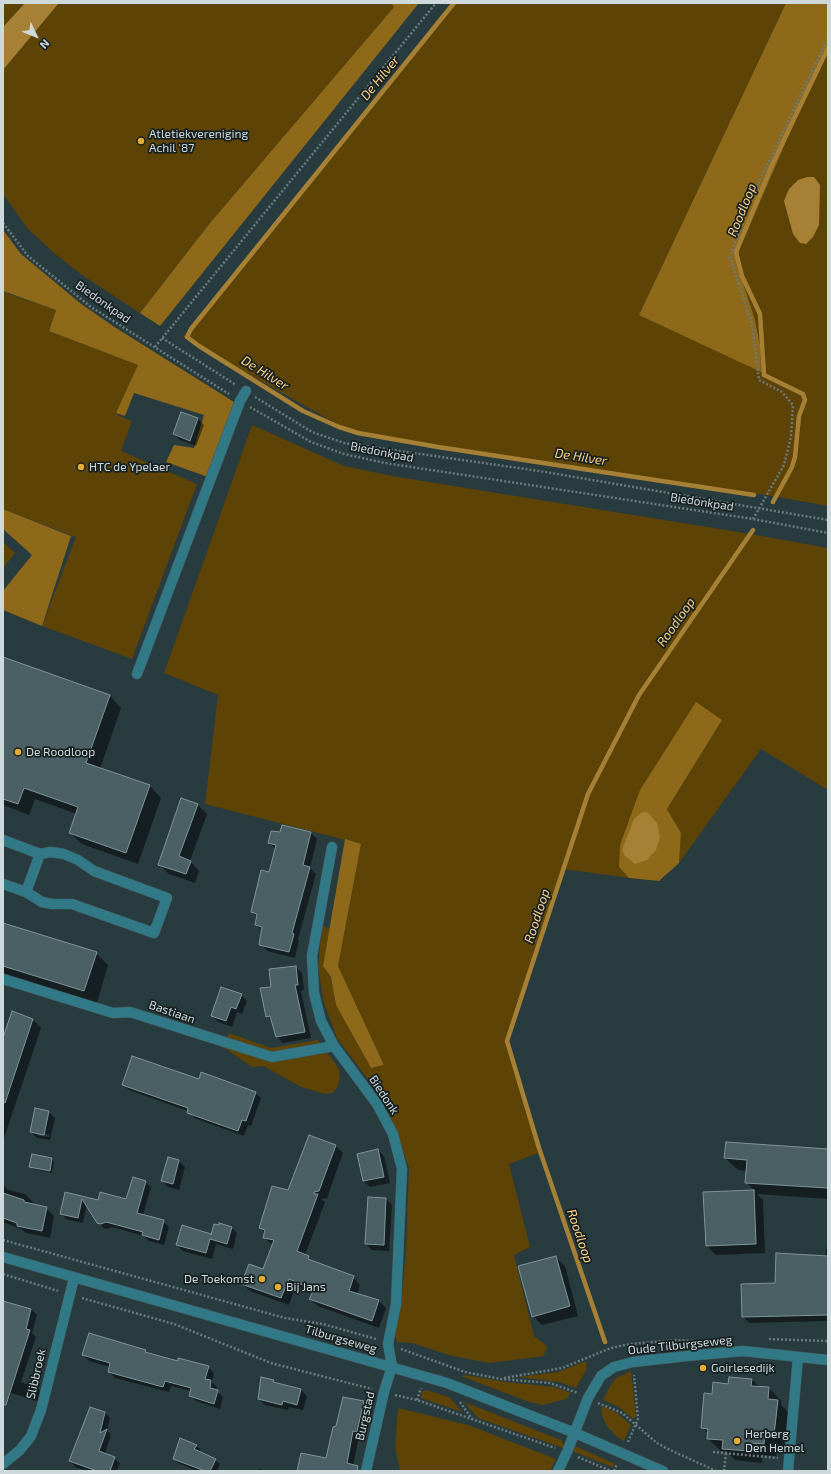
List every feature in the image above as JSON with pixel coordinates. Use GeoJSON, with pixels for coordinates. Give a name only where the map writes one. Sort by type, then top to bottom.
{"type":"FeatureCollection","features":[{"type":"Feature","properties":{"kind":"street"},"geometry":{"type":"LineString","coordinates":[[137,674],[240,401],[246,391]]}},
{"type":"Feature","properties":{"kind":"street"},"geometry":{"type":"LineString","coordinates":[[3,840],[40,854],[51,852],[64,854],[78,860],[94,871],[167,898],[154,933],[72,904],[52,904],[42,902],[26,892],[3,884]]}},
{"type":"Feature","properties":{"kind":"street","name":"Biedonk"},"geometry":{"type":"LineString","coordinates":[[332,847],[312,956],[314,993],[321,1021],[334,1046],[377,1104],[393,1134],[399,1151],[402,1169],[396,1304],[388,1344],[392,1366]]}},
{"type":"Feature","properties":{"kind":"street"},"geometry":{"type":"LineString","coordinates":[[26,892],[40,854]]}},
{"type":"Feature","properties":{"kind":"street","name":"Bastiaan"},"geometry":{"type":"LineString","coordinates":[[3,980],[113,1013],[130,1012],[272,1057],[334,1046]]}},
{"type":"Feature","properties":{"kind":"street","name":"Tilburgseweg"},"geometry":{"type":"LineString","coordinates":[[3,1257],[392,1366],[447,1384],[575,1433],[663,1471]]}},
{"type":"Feature","properties":{"kind":"street","name":"Slibbroek"},"geometry":{"type":"LineString","coordinates":[[3,1464],[20,1450],[31,1436],[39,1416],[74,1278]]}},
{"type":"Feature","properties":{"kind":"street","name":"Oude Tilburgseweg"},"geometry":{"type":"LineString","coordinates":[[558,1471],[575,1433],[588,1398],[601,1376],[614,1367],[633,1362],[743,1351],[828,1360]]}},
{"type":"Feature","properties":{"kind":"street"},"geometry":{"type":"LineString","coordinates":[[788,1471],[798,1357]]}},
{"type":"Feature","properties":{"kind":"street","name":"Burgstad"},"geometry":{"type":"LineString","coordinates":[[366,1471],[384,1392],[392,1366]]}},
{"type":"Feature","properties":{"kind":"path"},"geometry":{"type":"LineString","coordinates":[[155,347],[436,3]]}},
{"type":"Feature","properties":{"kind":"path"},"geometry":{"type":"LineString","coordinates":[[753,519],[784,465],[791,437],[793,405],[782,392],[759,380],[752,324],[730,257],[751,198],[828,38]]}},
{"type":"Feature","properties":{"kind":"path","name":"Biedonkpad"},"geometry":{"type":"LineString","coordinates":[[3,224],[28,256],[91,307],[240,401],[311,442],[344,454],[439,471],[753,519],[828,533]]}},
{"type":"Feature","properties":{"kind":"path","name":"Biedonkpad"},"geometry":{"type":"LineString","coordinates":[[162,338],[312,432],[344,443],[539,471],[828,520]]}},
{"type":"Feature","properties":{"kind":"path","name":"Tilburgseweg"},"geometry":{"type":"LineString","coordinates":[[3,1240],[278,1316],[323,1324],[372,1337],[465,1372]]}},
{"type":"Feature","properties":{"kind":"path"},"geometry":{"type":"LineString","coordinates":[[3,1274],[174,1324],[271,1363],[417,1400],[567,1452],[611,1471]]}},
{"type":"Feature","properties":{"kind":"path"},"geometry":{"type":"LineString","coordinates":[[630,1344],[638,1419],[636,1425]]}},
{"type":"Feature","properties":{"kind":"path"},"geometry":{"type":"LineString","coordinates":[[712,1452],[789,1459]]}},
{"type":"Feature","properties":{"kind":"path"},"geometry":{"type":"LineString","coordinates":[[724,1471],[726,1453]]}},
{"type":"Feature","properties":{"kind":"shaded area"},"geometry":{"type":"Polygon","coordinates":[[[3,3],[25,3],[3,27],[3,3]]]}},
{"type":"Feature","properties":{"kind":"shaded area"},"geometry":{"type":"Polygon","coordinates":[[[25,3],[59,3],[3,70],[3,27],[25,3]]]}},
{"type":"Feature","properties":{"kind":"shaded area","name":"Atletiekvereniging Achil '87"},"geometry":{"type":"Polygon","coordinates":[[[59,3],[391,3],[394,7],[210,223],[140,313],[82,275],[55,254],[28,229],[3,194],[3,70],[59,3]]]}},
{"type":"Feature","properties":{"kind":"shaded area"},"geometry":{"type":"Polygon","coordinates":[[[391,3],[419,3],[160,326],[140,313],[210,223],[394,7],[391,3]]]}},
{"type":"Feature","properties":{"kind":"shaded area"},"geometry":{"type":"Polygon","coordinates":[[[451,3],[786,3],[639,315],[760,345],[755,320],[738,267],[739,251],[828,44],[828,506],[772,496],[371,436],[344,428],[183,337],[451,3]]]}},
{"type":"Feature","properties":{"kind":"shaded area"},"geometry":{"type":"Polygon","coordinates":[[[786,3],[828,3],[828,44],[739,251],[738,267],[755,320],[760,345],[761,372],[639,315],[786,3]]]}},
{"type":"Feature","properties":{"kind":"shaded area"},"geometry":{"type":"Polygon","coordinates":[[[807,177],[814,177],[820,185],[819,225],[813,237],[806,244],[800,243],[793,234],[784,201],[789,189],[798,180],[807,177]]]}},
{"type":"Feature","properties":{"kind":"shaded area"},"geometry":{"type":"Polygon","coordinates":[[[3,230],[21,254],[80,303],[113,326],[234,402],[208,477],[166,462],[174,445],[194,448],[204,415],[134,393],[125,416],[116,413],[138,365],[49,331],[56,310],[3,291],[3,230]]]}},
{"type":"Feature","properties":{"kind":"shaded area","name":"HTC de Ypelaer"},"geometry":{"type":"Polygon","coordinates":[[[3,292],[56,310],[49,331],[138,365],[117,415],[132,421],[121,451],[197,484],[132,659],[42,626],[76,537],[3,509],[3,292]]]}},
{"type":"Feature","properties":{"kind":"shaded area"},"geometry":{"type":"Polygon","coordinates":[[[252,425],[344,466],[398,477],[751,534],[828,548],[828,790],[761,749],[679,863],[681,833],[667,809],[722,720],[619,867],[629,878],[563,869],[506,1042],[539,1153],[509,1164],[530,1247],[514,1255],[534,1336],[547,1346],[544,1356],[490,1363],[452,1356],[412,1343],[397,1342],[395,1334],[401,1306],[406,1249],[409,1168],[386,1104],[337,1038],[324,1003],[318,967],[322,925],[330,929],[323,966],[331,977],[336,1005],[371,1068],[384,1065],[338,966],[361,844],[205,804],[218,695],[164,673],[252,425]]]}},
{"type":"Feature","properties":{"kind":"shaded area"},"geometry":{"type":"Polygon","coordinates":[[[3,509],[71,536],[42,626],[3,610],[3,591],[32,555],[3,529],[3,509]]]}},
{"type":"Feature","properties":{"kind":"shaded area"},"geometry":{"type":"Polygon","coordinates":[[[3,542],[15,553],[3,568],[3,542]]]}},
{"type":"Feature","properties":{"kind":"shaded area"},"geometry":{"type":"Polygon","coordinates":[[[696,702],[722,720],[667,809],[681,833],[679,863],[659,881],[629,878],[619,867],[620,845],[640,790],[696,702]]]}},
{"type":"Feature","properties":{"kind":"shaded area"},"geometry":{"type":"Polygon","coordinates":[[[642,812],[647,812],[657,823],[660,838],[656,850],[647,860],[635,864],[625,856],[622,850],[634,819],[642,812]]]}},
{"type":"Feature","properties":{"kind":"shaded area"},"geometry":{"type":"Polygon","coordinates":[[[345,839],[361,844],[338,966],[384,1065],[371,1068],[336,1005],[331,977],[323,966],[345,839]]]}},
{"type":"Feature","properties":{"kind":"shaded area"},"geometry":{"type":"Polygon","coordinates":[[[229,1033],[271,1048],[318,1040],[339,1069],[340,1079],[337,1088],[332,1093],[325,1094],[301,1087],[263,1066],[252,1067],[223,1047],[229,1033]]]}},
{"type":"Feature","properties":{"kind":"shaded area"},"geometry":{"type":"Polygon","coordinates":[[[586,1361],[587,1369],[576,1388],[559,1382],[518,1377],[558,1372],[586,1361]]]}},
{"type":"Feature","properties":{"kind":"shaded area"},"geometry":{"type":"Polygon","coordinates":[[[631,1371],[636,1416],[633,1419],[619,1407],[603,1400],[616,1378],[631,1371]]]}},
{"type":"Feature","properties":{"kind":"shaded area"},"geometry":{"type":"Polygon","coordinates":[[[465,1375],[506,1382],[554,1387],[571,1393],[566,1399],[543,1405],[529,1402],[461,1376],[465,1375]]]}},
{"type":"Feature","properties":{"kind":"shaded area"},"geometry":{"type":"Polygon","coordinates":[[[426,1390],[449,1397],[462,1412],[421,1398],[422,1392],[426,1390]]]}},
{"type":"Feature","properties":{"kind":"shaded area"},"geometry":{"type":"Polygon","coordinates":[[[464,1402],[561,1440],[564,1444],[563,1448],[478,1418],[464,1402]]]}},
{"type":"Feature","properties":{"kind":"shaded area"},"geometry":{"type":"Polygon","coordinates":[[[602,1406],[617,1413],[631,1425],[624,1441],[616,1436],[607,1426],[602,1415],[602,1406]]]}},
{"type":"Feature","properties":{"kind":"shaded area"},"geometry":{"type":"Polygon","coordinates":[[[398,1408],[468,1425],[556,1459],[550,1471],[400,1471],[395,1446],[398,1408]]]}},
{"type":"Feature","properties":{"kind":"shaded area"},"geometry":{"type":"Polygon","coordinates":[[[575,1446],[615,1464],[612,1467],[572,1451],[575,1446]]]}},
{"type":"Feature","properties":{"kind":"building"},"geometry":{"type":"Polygon","coordinates":[[[181,412],[198,418],[190,441],[173,434],[181,412]]]}},
{"type":"Feature","properties":{"kind":"building"},"geometry":{"type":"Polygon","coordinates":[[[3,657],[110,695],[86,763],[150,785],[126,853],[69,833],[78,807],[24,788],[18,804],[3,799],[3,657]]]}},
{"type":"Feature","properties":{"kind":"building"},"geometry":{"type":"Polygon","coordinates":[[[181,798],[198,804],[179,856],[191,861],[186,874],[158,865],[181,798]]]}},
{"type":"Feature","properties":{"kind":"building"},"geometry":{"type":"Polygon","coordinates":[[[282,825],[311,832],[303,865],[310,867],[292,933],[294,934],[289,952],[259,945],[262,927],[255,925],[257,914],[251,912],[261,870],[269,872],[276,845],[268,843],[271,831],[280,832],[282,825]]]}},
{"type":"Feature","properties":{"kind":"building"},"geometry":{"type":"Polygon","coordinates":[[[3,923],[97,952],[84,991],[3,966],[3,923]]]}},
{"type":"Feature","properties":{"kind":"building"},"geometry":{"type":"Polygon","coordinates":[[[296,966],[298,985],[295,985],[305,1032],[276,1037],[270,1016],[266,1017],[260,988],[271,987],[269,969],[296,966]]]}},
{"type":"Feature","properties":{"kind":"building"},"geometry":{"type":"Polygon","coordinates":[[[221,987],[242,994],[236,1009],[231,1007],[226,1021],[211,1016],[221,987]]]}},
{"type":"Feature","properties":{"kind":"building"},"geometry":{"type":"Polygon","coordinates":[[[12,1011],[33,1019],[5,1103],[3,1102],[3,1038],[12,1011]]]}},
{"type":"Feature","properties":{"kind":"building"},"geometry":{"type":"Polygon","coordinates":[[[132,1056],[199,1079],[201,1072],[256,1092],[246,1121],[242,1120],[238,1131],[187,1113],[188,1108],[122,1085],[132,1056]]]}},
{"type":"Feature","properties":{"kind":"building"},"geometry":{"type":"Polygon","coordinates":[[[35,1108],[49,1111],[44,1135],[30,1132],[35,1108]]]}},
{"type":"Feature","properties":{"kind":"building"},"geometry":{"type":"Polygon","coordinates":[[[309,1135],[336,1145],[319,1191],[314,1192],[314,1194],[318,1194],[297,1251],[309,1256],[308,1259],[354,1276],[349,1291],[379,1300],[372,1321],[309,1299],[314,1290],[289,1279],[281,1298],[241,1284],[249,1264],[263,1269],[274,1240],[263,1238],[265,1230],[259,1228],[272,1186],[288,1190],[309,1135]]]}},
{"type":"Feature","properties":{"kind":"building"},"geometry":{"type":"Polygon","coordinates":[[[726,1142],[828,1149],[828,1188],[745,1183],[747,1160],[724,1158],[726,1142]]]}},
{"type":"Feature","properties":{"kind":"building"},"geometry":{"type":"Polygon","coordinates":[[[378,1149],[384,1177],[363,1181],[357,1154],[378,1149]]]}},
{"type":"Feature","properties":{"kind":"building"},"geometry":{"type":"Polygon","coordinates":[[[32,1154],[52,1158],[50,1171],[29,1167],[32,1154]]]}},
{"type":"Feature","properties":{"kind":"building"},"geometry":{"type":"Polygon","coordinates":[[[168,1157],[179,1160],[173,1184],[161,1181],[168,1157]]]}},
{"type":"Feature","properties":{"kind":"building"},"geometry":{"type":"Polygon","coordinates":[[[133,1177],[146,1181],[137,1213],[164,1220],[159,1240],[142,1235],[143,1232],[106,1222],[101,1224],[97,1223],[82,1199],[78,1218],[60,1214],[65,1192],[98,1200],[100,1192],[126,1199],[133,1177]]]}},
{"type":"Feature","properties":{"kind":"building"},"geometry":{"type":"Polygon","coordinates":[[[754,1190],[756,1244],[706,1246],[703,1192],[754,1190]]]}},
{"type":"Feature","properties":{"kind":"building"},"geometry":{"type":"Polygon","coordinates":[[[3,1193],[24,1200],[24,1202],[47,1207],[42,1231],[17,1226],[17,1223],[3,1218],[3,1193]]]}},
{"type":"Feature","properties":{"kind":"building"},"geometry":{"type":"Polygon","coordinates":[[[368,1197],[386,1198],[384,1245],[365,1244],[368,1197]]]}},
{"type":"Feature","properties":{"kind":"building"},"geometry":{"type":"Polygon","coordinates":[[[219,1223],[232,1227],[227,1244],[210,1239],[206,1253],[176,1245],[182,1225],[211,1235],[214,1224],[219,1225],[219,1223]]]}},
{"type":"Feature","properties":{"kind":"building"},"geometry":{"type":"Polygon","coordinates":[[[776,1253],[828,1256],[828,1315],[742,1317],[741,1284],[775,1283],[776,1253]]]}},
{"type":"Feature","properties":{"kind":"building"},"geometry":{"type":"Polygon","coordinates":[[[556,1256],[570,1306],[532,1317],[518,1266],[556,1256]]]}},
{"type":"Feature","properties":{"kind":"building"},"geometry":{"type":"Polygon","coordinates":[[[3,1301],[31,1309],[26,1329],[30,1330],[6,1405],[3,1405],[3,1301]]]}},
{"type":"Feature","properties":{"kind":"building"},"geometry":{"type":"Polygon","coordinates":[[[89,1333],[146,1350],[145,1352],[178,1361],[178,1358],[209,1366],[205,1379],[211,1380],[210,1388],[218,1390],[214,1404],[189,1396],[191,1388],[165,1381],[163,1387],[108,1372],[110,1363],[82,1355],[89,1333]]]}},
{"type":"Feature","properties":{"kind":"building"},"geometry":{"type":"Polygon","coordinates":[[[261,1377],[274,1380],[273,1382],[301,1389],[297,1405],[283,1401],[282,1405],[258,1399],[261,1377]]]}},
{"type":"Feature","properties":{"kind":"building"},"geometry":{"type":"Polygon","coordinates":[[[729,1377],[752,1379],[751,1386],[769,1387],[768,1399],[778,1400],[774,1435],[765,1434],[764,1444],[750,1443],[750,1451],[722,1449],[723,1440],[707,1439],[708,1429],[701,1428],[704,1393],[712,1394],[713,1382],[728,1384],[729,1377]]]}},
{"type":"Feature","properties":{"kind":"building"},"geometry":{"type":"Polygon","coordinates":[[[343,1397],[364,1401],[357,1432],[353,1431],[347,1463],[358,1466],[357,1471],[297,1471],[301,1453],[326,1458],[333,1427],[336,1426],[343,1397]]]}},
{"type":"Feature","properties":{"kind":"building"},"geometry":{"type":"Polygon","coordinates":[[[90,1407],[105,1412],[100,1433],[107,1429],[99,1451],[115,1457],[110,1471],[97,1471],[69,1461],[90,1407]]]}},
{"type":"Feature","properties":{"kind":"building"},"geometry":{"type":"Polygon","coordinates":[[[180,1438],[197,1445],[194,1449],[216,1459],[210,1471],[205,1471],[173,1459],[180,1438]]]}},
{"type":"Feature","properties":{"kind":"waterway","name":"De Hilver"},"geometry":{"type":"LineString","coordinates":[[454,3],[191,329],[187,337],[303,411],[339,427],[358,433],[438,447],[754,495]]}},
{"type":"Feature","properties":{"kind":"waterway","name":"Roodloop"},"geometry":{"type":"LineString","coordinates":[[773,502],[792,467],[795,457],[799,416],[805,400],[803,394],[764,375],[760,314],[742,276],[736,252],[772,165],[828,48]]}},
{"type":"Feature","properties":{"kind":"waterway","name":"Roodloop"},"geometry":{"type":"LineString","coordinates":[[605,1342],[539,1148],[507,1041],[588,794],[639,695],[753,530]]}},
{"type":"Feature","properties":{"kind":"place","name":"Atletiekvereniging Achil '87"},"geometry":{"type":"Point","coordinates":[141,141]}},
{"type":"Feature","properties":{"kind":"place","name":"HTC de Ypelaer"},"geometry":{"type":"Point","coordinates":[81,467]}},
{"type":"Feature","properties":{"kind":"place","name":"De Roodloop"},"geometry":{"type":"Point","coordinates":[18,752]}},
{"type":"Feature","properties":{"kind":"place","name":"De Toekomst"},"geometry":{"type":"Point","coordinates":[262,1279]}},
{"type":"Feature","properties":{"kind":"place","name":"Bij Jans"},"geometry":{"type":"Point","coordinates":[278,1287]}},
{"type":"Feature","properties":{"kind":"place","name":"Goirlesedijk"},"geometry":{"type":"Point","coordinates":[703,1368]}},
{"type":"Feature","properties":{"kind":"place","name":"Herberg Den Hemel"},"geometry":{"type":"Point","coordinates":[737,1441]}}]}
